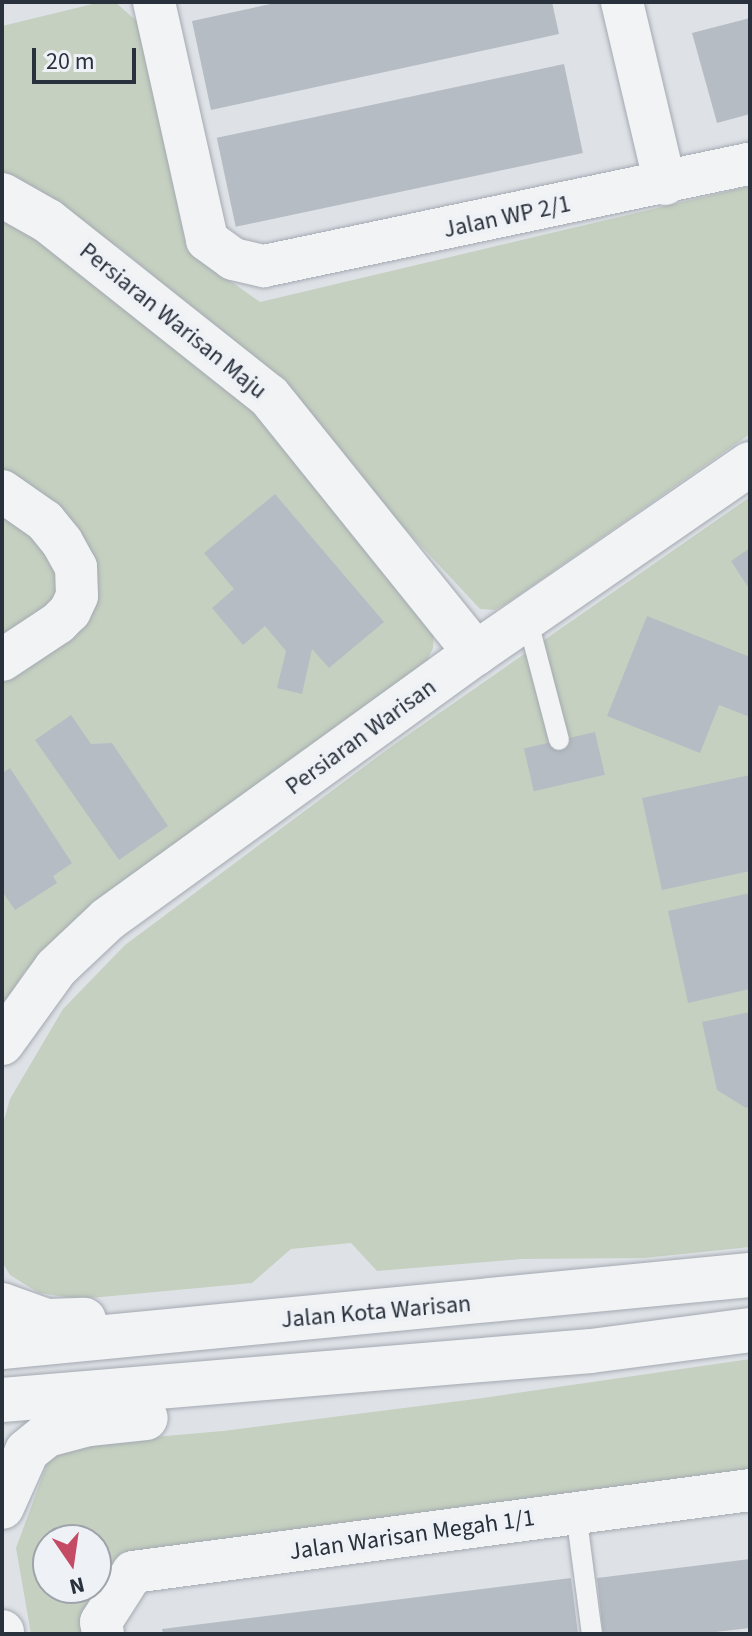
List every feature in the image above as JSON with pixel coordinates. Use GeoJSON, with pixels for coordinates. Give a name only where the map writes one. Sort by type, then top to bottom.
{"type":"FeatureCollection","features":[{"type":"Feature","properties":{"kind":"street","name":"Jalan WP 2/1"},"geometry":{"type":"LineString","coordinates":[[154,2],[207,240],[233,259],[264,266],[750,164]]}},
{"type":"Feature","properties":{"kind":"street"},"geometry":{"type":"LineString","coordinates":[[622,2],[665,184]]}},
{"type":"Feature","properties":{"kind":"street","name":"Persiaran Warisan Maju"},"geometry":{"type":"LineString","coordinates":[[2,195],[48,221],[269,396],[476,653]]}},
{"type":"Feature","properties":{"kind":"street","name":"Persiaran Warisan"},"geometry":{"type":"LineString","coordinates":[[2,1043],[56,968],[108,919],[476,653],[750,464]]}},
{"type":"Feature","properties":{"kind":"street"},"geometry":{"type":"LineString","coordinates":[[2,491],[45,521],[62,542],[76,567],[77,596],[70,611],[58,623],[2,660]]}},
{"type":"Feature","properties":{"kind":"street","name":"Jalan Kota Warisan"},"geometry":{"type":"LineString","coordinates":[[2,1347],[750,1275]]}},
{"type":"Feature","properties":{"kind":"street"},"geometry":{"type":"LineString","coordinates":[[2,1305],[47,1321],[91,1320],[415,1291],[630,1288]]}},
{"type":"Feature","properties":{"kind":"street"},"geometry":{"type":"LineString","coordinates":[[2,1400],[591,1351],[750,1330]]}},
{"type":"Feature","properties":{"kind":"street"},"geometry":{"type":"LineString","coordinates":[[2,1507],[27,1451],[47,1435],[89,1424],[408,1390],[591,1351]]}},
{"type":"Feature","properties":{"kind":"street","name":"Jalan Warisan Megah 1/1"},"geometry":{"type":"LineString","coordinates":[[102,1628],[133,1572],[750,1490]]}},
{"type":"Feature","properties":{"kind":"lane"},"geometry":{"type":"LineString","coordinates":[[527,618],[559,740]]}},
{"type":"Feature","properties":{"kind":"lane"},"geometry":{"type":"LineString","coordinates":[[576,1513],[592,1634]]}},
{"type":"Feature","properties":{"kind":"green space"},"geometry":{"type":"Polygon","coordinates":[[[101,2],[115,2],[139,23],[187,250],[260,302],[750,186],[750,434],[509,602],[495,610],[480,609],[395,518],[282,382],[121,249],[2,171],[2,26],[101,2]]]}},
{"type":"Feature","properties":{"kind":"green space"},"geometry":{"type":"Polygon","coordinates":[[[2,215],[53,245],[248,405],[434,631],[433,648],[427,661],[88,911],[25,971],[2,1009],[2,215]]]}},
{"type":"Feature","properties":{"kind":"green space"},"geometry":{"type":"Polygon","coordinates":[[[750,497],[750,1247],[644,1258],[522,1259],[377,1271],[351,1243],[291,1249],[252,1283],[80,1299],[39,1293],[10,1275],[2,1262],[2,1127],[10,1099],[63,1009],[125,945],[392,746],[750,497]]]}},
{"type":"Feature","properties":{"kind":"green space"},"geometry":{"type":"Polygon","coordinates":[[[750,1359],[750,1470],[128,1556],[112,1590],[112,1524],[32,1524],[32,1604],[105,1604],[91,1634],[31,1634],[16,1548],[49,1458],[84,1443],[223,1431],[483,1398],[750,1359]]]}},
{"type":"Feature","properties":{"kind":"building"},"geometry":{"type":"Polygon","coordinates":[[[280,2],[552,2],[559,34],[211,110],[192,21],[280,2]]]}},
{"type":"Feature","properties":{"kind":"building"},"geometry":{"type":"Polygon","coordinates":[[[750,18],[750,114],[717,123],[692,33],[750,18]]]}},
{"type":"Feature","properties":{"kind":"building"},"geometry":{"type":"Polygon","coordinates":[[[564,64],[583,153],[236,227],[217,138],[564,64]]]}},
{"type":"Feature","properties":{"kind":"building"},"geometry":{"type":"Polygon","coordinates":[[[275,494],[384,622],[329,668],[312,649],[302,694],[277,688],[286,651],[265,626],[243,645],[212,608],[234,589],[204,553],[275,494]]]}},
{"type":"Feature","properties":{"kind":"building"},"geometry":{"type":"Polygon","coordinates":[[[750,548],[750,590],[731,561],[750,548]]]}},
{"type":"Feature","properties":{"kind":"building"},"geometry":{"type":"Polygon","coordinates":[[[647,616],[750,657],[750,717],[719,705],[700,753],[607,716],[647,616]]]}},
{"type":"Feature","properties":{"kind":"building"},"geometry":{"type":"Polygon","coordinates":[[[71,715],[91,744],[112,743],[168,826],[119,860],[35,740],[71,715]]]}},
{"type":"Feature","properties":{"kind":"building"},"geometry":{"type":"Polygon","coordinates":[[[595,732],[605,775],[534,791],[524,748],[595,732]]]}},
{"type":"Feature","properties":{"kind":"building"},"geometry":{"type":"Polygon","coordinates":[[[10,768],[72,863],[53,876],[57,883],[15,910],[2,891],[2,773],[10,768]]]}},
{"type":"Feature","properties":{"kind":"building"},"geometry":{"type":"Polygon","coordinates":[[[750,775],[750,871],[662,890],[642,798],[750,775]]]}},
{"type":"Feature","properties":{"kind":"building"},"geometry":{"type":"Polygon","coordinates":[[[750,893],[750,989],[688,1003],[668,911],[750,893]]]}},
{"type":"Feature","properties":{"kind":"building"},"geometry":{"type":"Polygon","coordinates":[[[750,1012],[750,1107],[746,1108],[717,1090],[702,1022],[750,1012]]]}},
{"type":"Feature","properties":{"kind":"building"},"geometry":{"type":"Polygon","coordinates":[[[750,1559],[750,1628],[698,1634],[603,1634],[597,1578],[750,1559]]]}},
{"type":"Feature","properties":{"kind":"building"},"geometry":{"type":"Polygon","coordinates":[[[571,1578],[578,1634],[163,1634],[162,1629],[571,1578]]]}}]}
